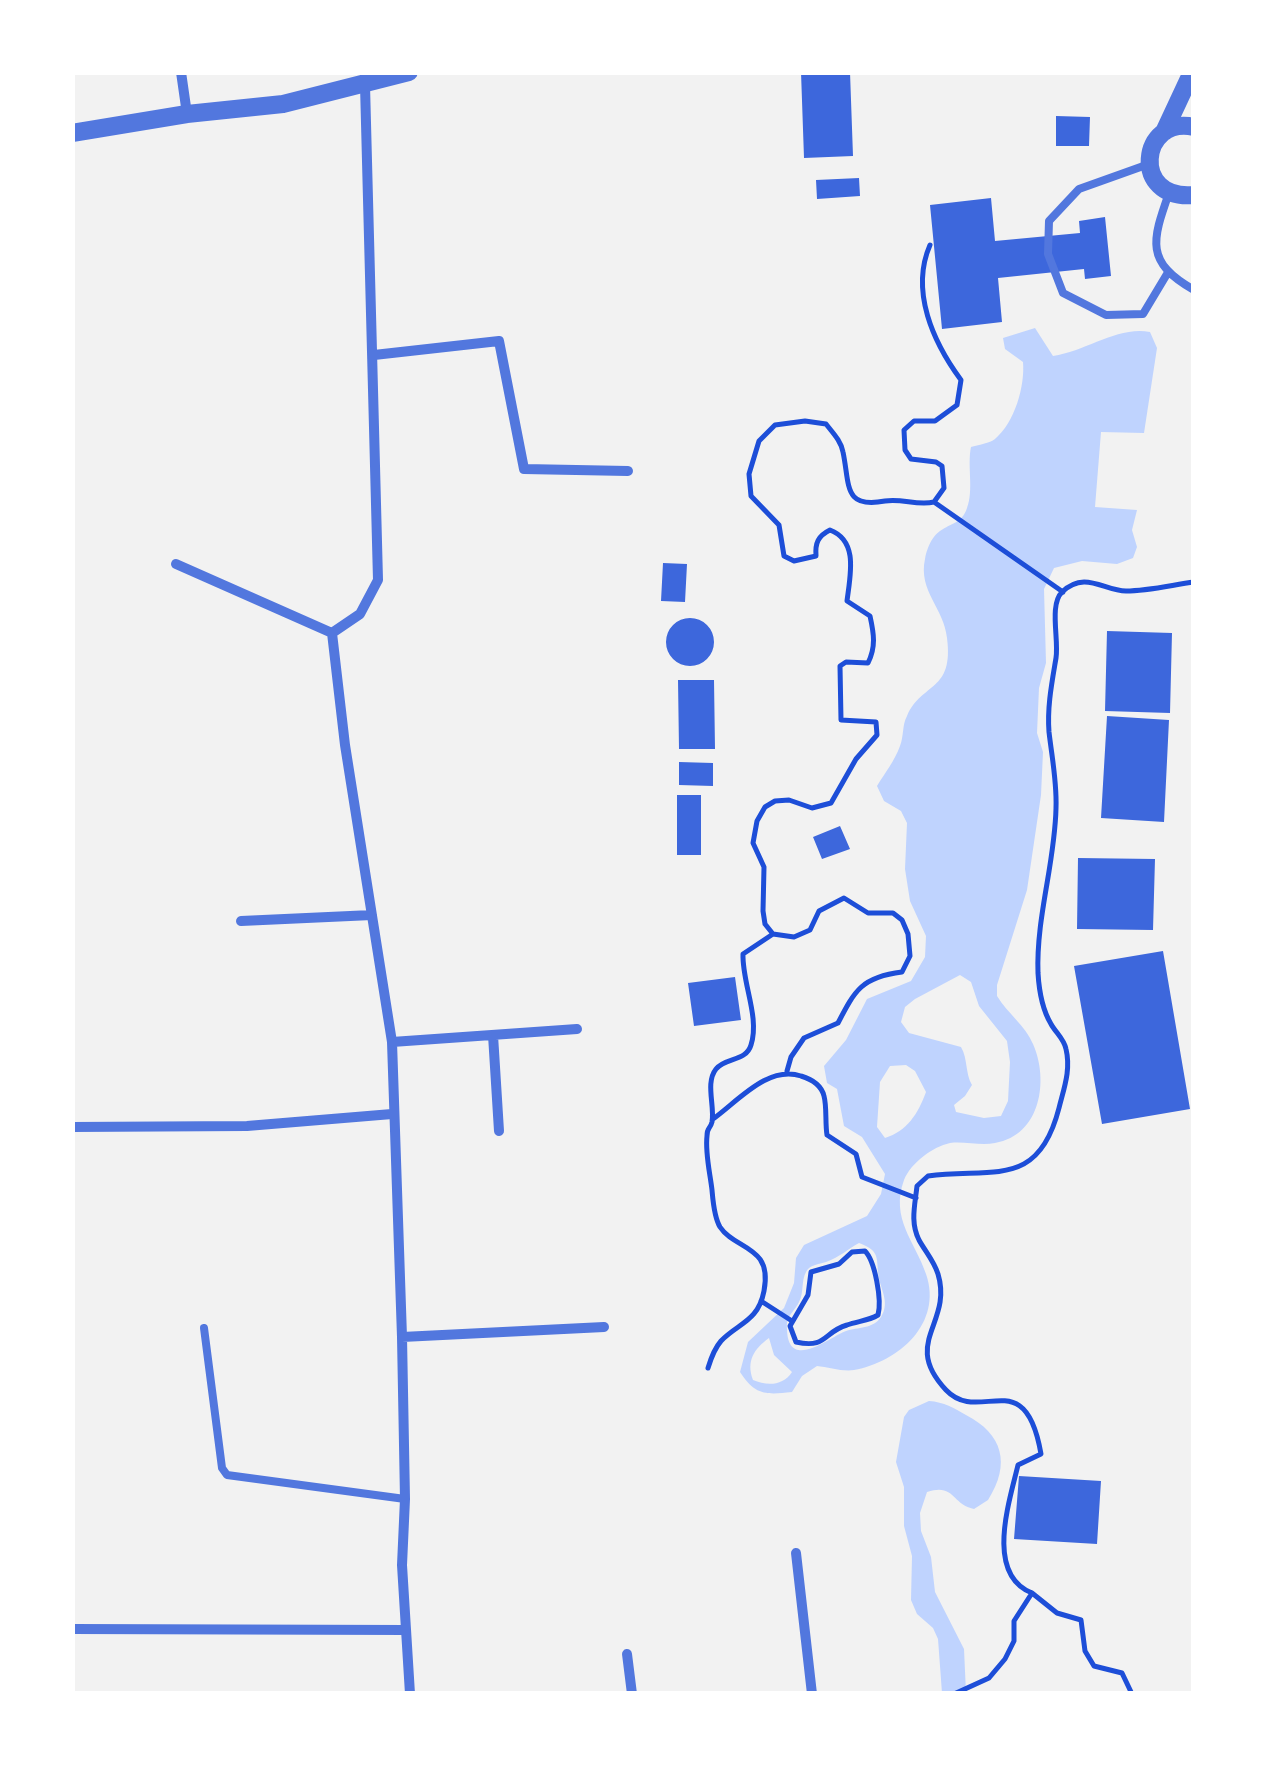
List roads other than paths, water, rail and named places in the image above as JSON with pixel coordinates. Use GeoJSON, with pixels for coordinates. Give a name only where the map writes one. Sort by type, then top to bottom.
{"type":"FeatureCollection","features":[{"type":"Feature","properties":{"kind":"street"},"geometry":{"type":"LineString","coordinates":[[181,72],[187,114]]}},
{"type":"Feature","properties":{"kind":"street"},"geometry":{"type":"LineString","coordinates":[[72,133],[187,114],[283,104],[409,72]]}},
{"type":"Feature","properties":{"kind":"street"},"geometry":{"type":"LineString","coordinates":[[1164,132],[1192,72]]}},
{"type":"Feature","properties":{"kind":"street"},"geometry":{"type":"LineString","coordinates":[[332,633],[360,614],[378,580],[365,85]]}},
{"type":"Feature","properties":{"kind":"street"},"geometry":{"type":"LineString","coordinates":[[1194,127],[1175,126],[1164,132],[1155,141],[1149,164],[1152,176],[1169,193],[1194,195]]}},
{"type":"Feature","properties":{"kind":"street"},"geometry":{"type":"LineString","coordinates":[[374,355],[499,341],[524,469],[628,471]]}},
{"type":"Feature","properties":{"kind":"street"},"geometry":{"type":"LineString","coordinates":[[176,564],[332,633]]}},
{"type":"Feature","properties":{"kind":"street"},"geometry":{"type":"LineString","coordinates":[[332,633],[345,745],[392,1042],[402,1337],[402,1565],[410,1694]]}},
{"type":"Feature","properties":{"kind":"street"},"geometry":{"type":"LineString","coordinates":[[241,922],[372,915]]}},
{"type":"Feature","properties":{"kind":"street"},"geometry":{"type":"LineString","coordinates":[[392,1042],[578,1029]]}},
{"type":"Feature","properties":{"kind":"street"},"geometry":{"type":"LineString","coordinates":[[494,1035],[499,1131]]}},
{"type":"Feature","properties":{"kind":"street"},"geometry":{"type":"LineString","coordinates":[[72,1127],[247,1126],[392,1114]]}},
{"type":"Feature","properties":{"kind":"street"},"geometry":{"type":"LineString","coordinates":[[402,1337],[604,1327]]}},
{"type":"Feature","properties":{"kind":"street"},"geometry":{"type":"LineString","coordinates":[[796,1553],[812,1694]]}},
{"type":"Feature","properties":{"kind":"street"},"geometry":{"type":"LineString","coordinates":[[72,1629],[406,1630]]}},
{"type":"Feature","properties":{"kind":"street"},"geometry":{"type":"LineString","coordinates":[[627,1654],[632,1694]]}},
{"type":"Feature","properties":{"kind":"lane"},"geometry":{"type":"LineString","coordinates":[[1149,164],[1078,189],[1049,221],[1048,254],[1063,293],[1106,315],[1142,314],[1166,274]]}},
{"type":"Feature","properties":{"kind":"lane"},"geometry":{"type":"LineString","coordinates":[[1169,193],[1160,220],[1156,254],[1166,274],[1194,290]]}},
{"type":"Feature","properties":{"kind":"lane"},"geometry":{"type":"LineString","coordinates":[[204,1328],[222,1468],[227,1475],[405,1499]]}},
{"type":"Feature","properties":{"kind":"water"},"geometry":{"type":"Polygon","coordinates":[[[1035,328],[1053,356],[1138,331],[1150,332],[1157,348],[1144,433],[1101,432],[1095,507],[1137,510],[1132,530],[1137,547],[1133,558],[1117,564],[1082,561],[1054,568],[1044,589],[1046,663],[1039,688],[1037,733],[1043,752],[1041,795],[1027,890],[997,985],[997,996],[1026,1031],[1038,1058],[1037,1104],[1023,1129],[1010,1138],[990,1144],[943,1145],[923,1157],[907,1174],[900,1194],[902,1218],[930,1292],[923,1324],[913,1337],[887,1359],[871,1366],[850,1370],[817,1366],[802,1376],[792,1392],[762,1392],[740,1372],[748,1342],[784,1308],[794,1283],[796,1258],[804,1245],[867,1216],[881,1194],[885,1174],[862,1137],[844,1126],[837,1089],[827,1083],[824,1066],[846,1040],[867,999],[911,981],[925,957],[926,936],[910,901],[905,869],[907,823],[901,811],[884,801],[877,786],[898,751],[905,719],[913,705],[946,668],[945,627],[925,581],[925,559],[934,537],[958,521],[967,508],[971,447],[995,439],[1017,403],[1023,362],[1005,349],[1003,338],[1035,328]],[[960,975],[905,1007],[901,1022],[909,1033],[961,1047],[963,1052],[972,1085],[954,1105],[956,1112],[984,1118],[1001,1116],[1008,1101],[1007,1041],[979,1006],[971,982],[960,975]],[[906,1065],[890,1066],[880,1082],[877,1127],[885,1138],[911,1121],[926,1092],[915,1071],[906,1065]],[[859,1243],[806,1272],[801,1298],[787,1324],[789,1342],[795,1349],[811,1348],[846,1331],[870,1326],[884,1311],[873,1251],[859,1243]],[[769,1338],[751,1361],[753,1380],[779,1382],[792,1372],[774,1355],[769,1338]]]}},
{"type":"Feature","properties":{"kind":"water"},"geometry":{"type":"Polygon","coordinates":[[[929,1401],[949,1406],[979,1423],[995,1441],[1001,1462],[988,1500],[974,1509],[948,1492],[936,1490],[927,1492],[920,1513],[935,1592],[964,1649],[966,1693],[942,1693],[938,1639],[933,1628],[917,1614],[911,1600],[912,1556],[904,1526],[904,1487],[896,1462],[904,1417],[909,1410],[929,1401]]]}}]}
